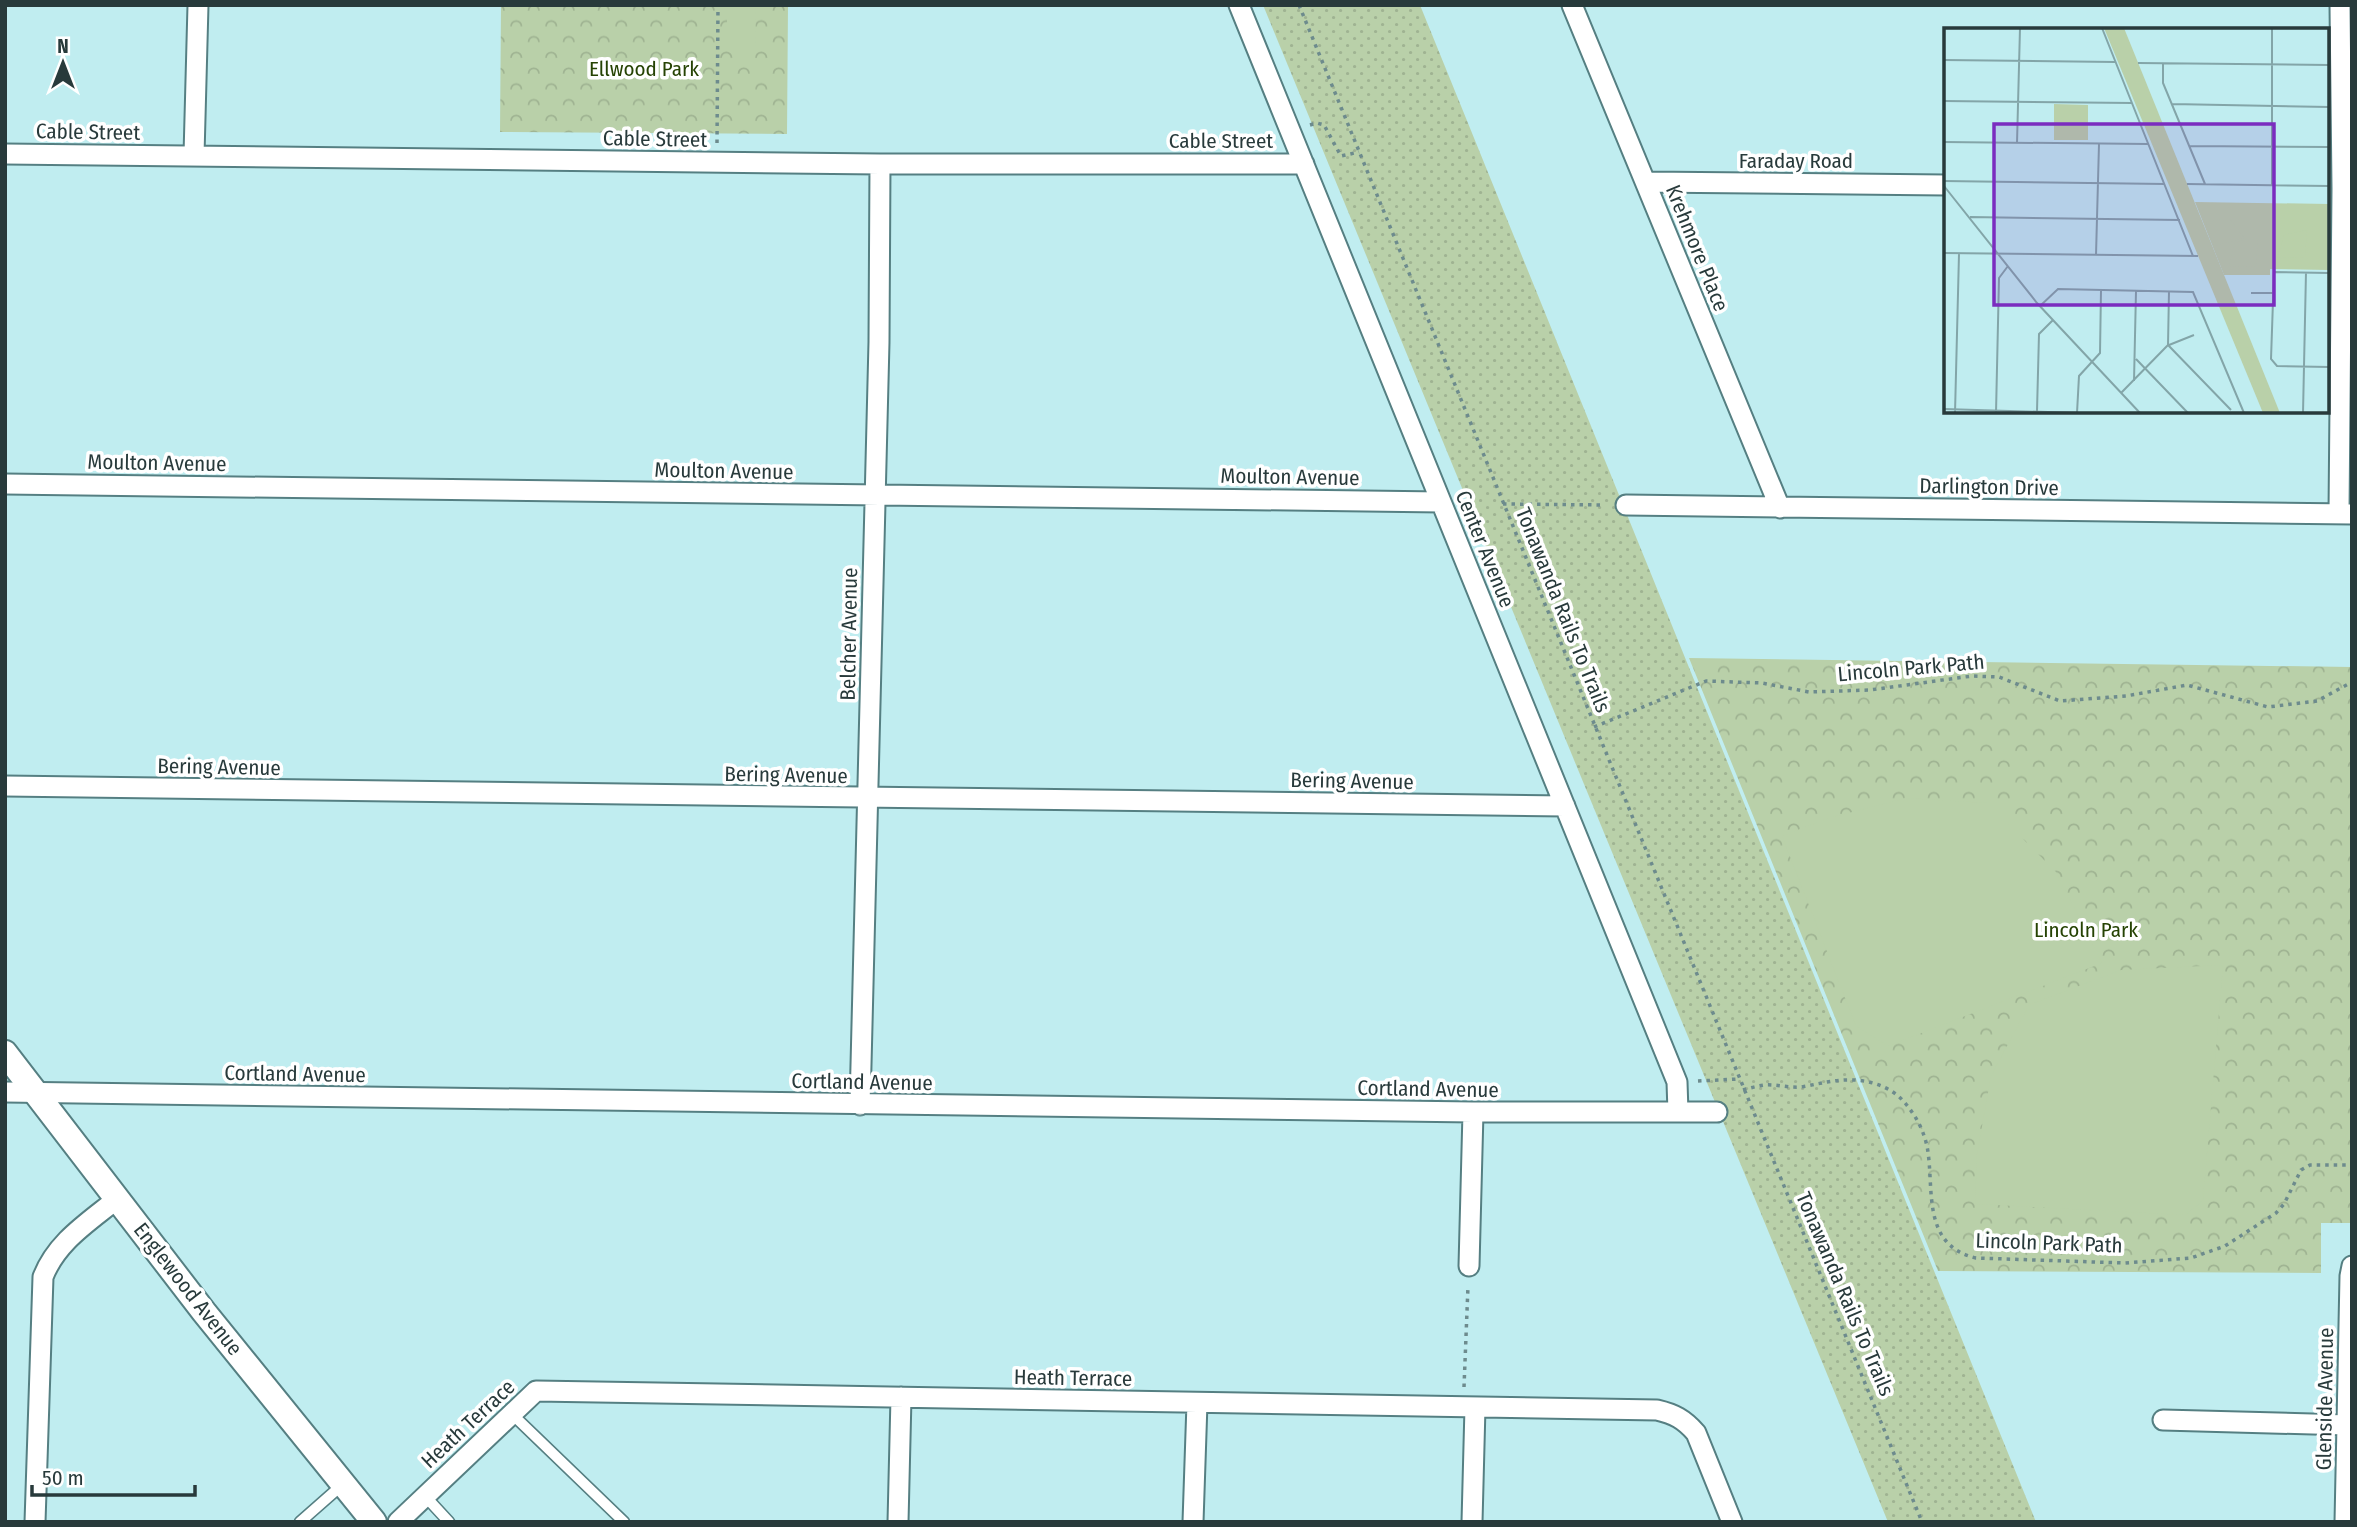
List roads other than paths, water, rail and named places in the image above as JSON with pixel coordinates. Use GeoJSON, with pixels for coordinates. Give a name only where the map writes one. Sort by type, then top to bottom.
{"type":"FeatureCollection","features":[{"type":"Feature","properties":{"kind":"street"},"geometry":{"type":"LineString","coordinates":[[194,155],[198,5]]}},
{"type":"Feature","properties":{"kind":"street","name":"Center Avenue"},"geometry":{"type":"LineString","coordinates":[[1238,5],[1677,1082],[1678,1112]]}},
{"type":"Feature","properties":{"kind":"street","name":"Krehmore Place"},"geometry":{"type":"LineString","coordinates":[[1572,5],[1780,508]]}},
{"type":"Feature","properties":{"kind":"street"},"geometry":{"type":"LineString","coordinates":[[2340,5],[2345,514]]}},
{"type":"Feature","properties":{"kind":"street","name":"Cable Street"},"geometry":{"type":"LineString","coordinates":[[5,154],[880,164],[1304,164]]}},
{"type":"Feature","properties":{"kind":"street","name":"Belcher Avenue"},"geometry":{"type":"LineString","coordinates":[[860,1105],[880,164]]}},
{"type":"Feature","properties":{"kind":"street","name":"Faraday Road"},"geometry":{"type":"LineString","coordinates":[[1646,182],[1944,185]]}},
{"type":"Feature","properties":{"kind":"street","name":"Moulton Avenue"},"geometry":{"type":"LineString","coordinates":[[5,484],[1441,502]]}},
{"type":"Feature","properties":{"kind":"street","name":"Darlington Drive"},"geometry":{"type":"LineString","coordinates":[[1626,505],[2345,514]]}},
{"type":"Feature","properties":{"kind":"street","name":"Bering Avenue"},"geometry":{"type":"LineString","coordinates":[[5,786],[1565,806]]}},
{"type":"Feature","properties":{"kind":"street","name":"Englewood Avenue"},"geometry":{"type":"LineString","coordinates":[[5,1053],[204,1312],[374,1522]]}},
{"type":"Feature","properties":{"kind":"street","name":"Cortland Avenue"},"geometry":{"type":"LineString","coordinates":[[5,1092],[860,1105],[1717,1112]]}},
{"type":"Feature","properties":{"kind":"street"},"geometry":{"type":"LineString","coordinates":[[1469,1266],[1473,1112]]}},
{"type":"Feature","properties":{"kind":"street"},"geometry":{"type":"LineString","coordinates":[[35,1522],[43,1276],[50,1258],[58,1248],[118,1198]]}},
{"type":"Feature","properties":{"kind":"street","name":"Glenside Avenue"},"geometry":{"type":"LineString","coordinates":[[2345,1522],[2351,1271]]}},
{"type":"Feature","properties":{"kind":"street","name":"Heath Terrace"},"geometry":{"type":"LineString","coordinates":[[398,1522],[536,1391],[1657,1410],[1672,1413],[1696,1433],[1732,1522]]}},
{"type":"Feature","properties":{"kind":"street"},"geometry":{"type":"LineString","coordinates":[[898,1522],[901,1397]]}},
{"type":"Feature","properties":{"kind":"street"},"geometry":{"type":"LineString","coordinates":[[1194,1522],[1197,1403]]}},
{"type":"Feature","properties":{"kind":"street"},"geometry":{"type":"LineString","coordinates":[[1469,1407],[1472,1522]]}},
{"type":"Feature","properties":{"kind":"street"},"geometry":{"type":"LineString","coordinates":[[2163,1420],[2348,1425]]}},
{"type":"Feature","properties":{"kind":"lane"},"geometry":{"type":"LineString","coordinates":[[512,1414],[624,1522]]}},
{"type":"Feature","properties":{"kind":"lane"},"geometry":{"type":"LineString","coordinates":[[300,1522],[343,1485]]}},
{"type":"Feature","properties":{"kind":"lane"},"geometry":{"type":"LineString","coordinates":[[425,1496],[449,1522]]}},
{"type":"Feature","properties":{"kind":"park label","name":"Ellwood Park"},"geometry":{"type":"Point","coordinates":[644,69]}},
{"type":"Feature","properties":{"kind":"park label","name":"Lincoln Park"},"geometry":{"type":"Point","coordinates":[2086,930]}}]}
